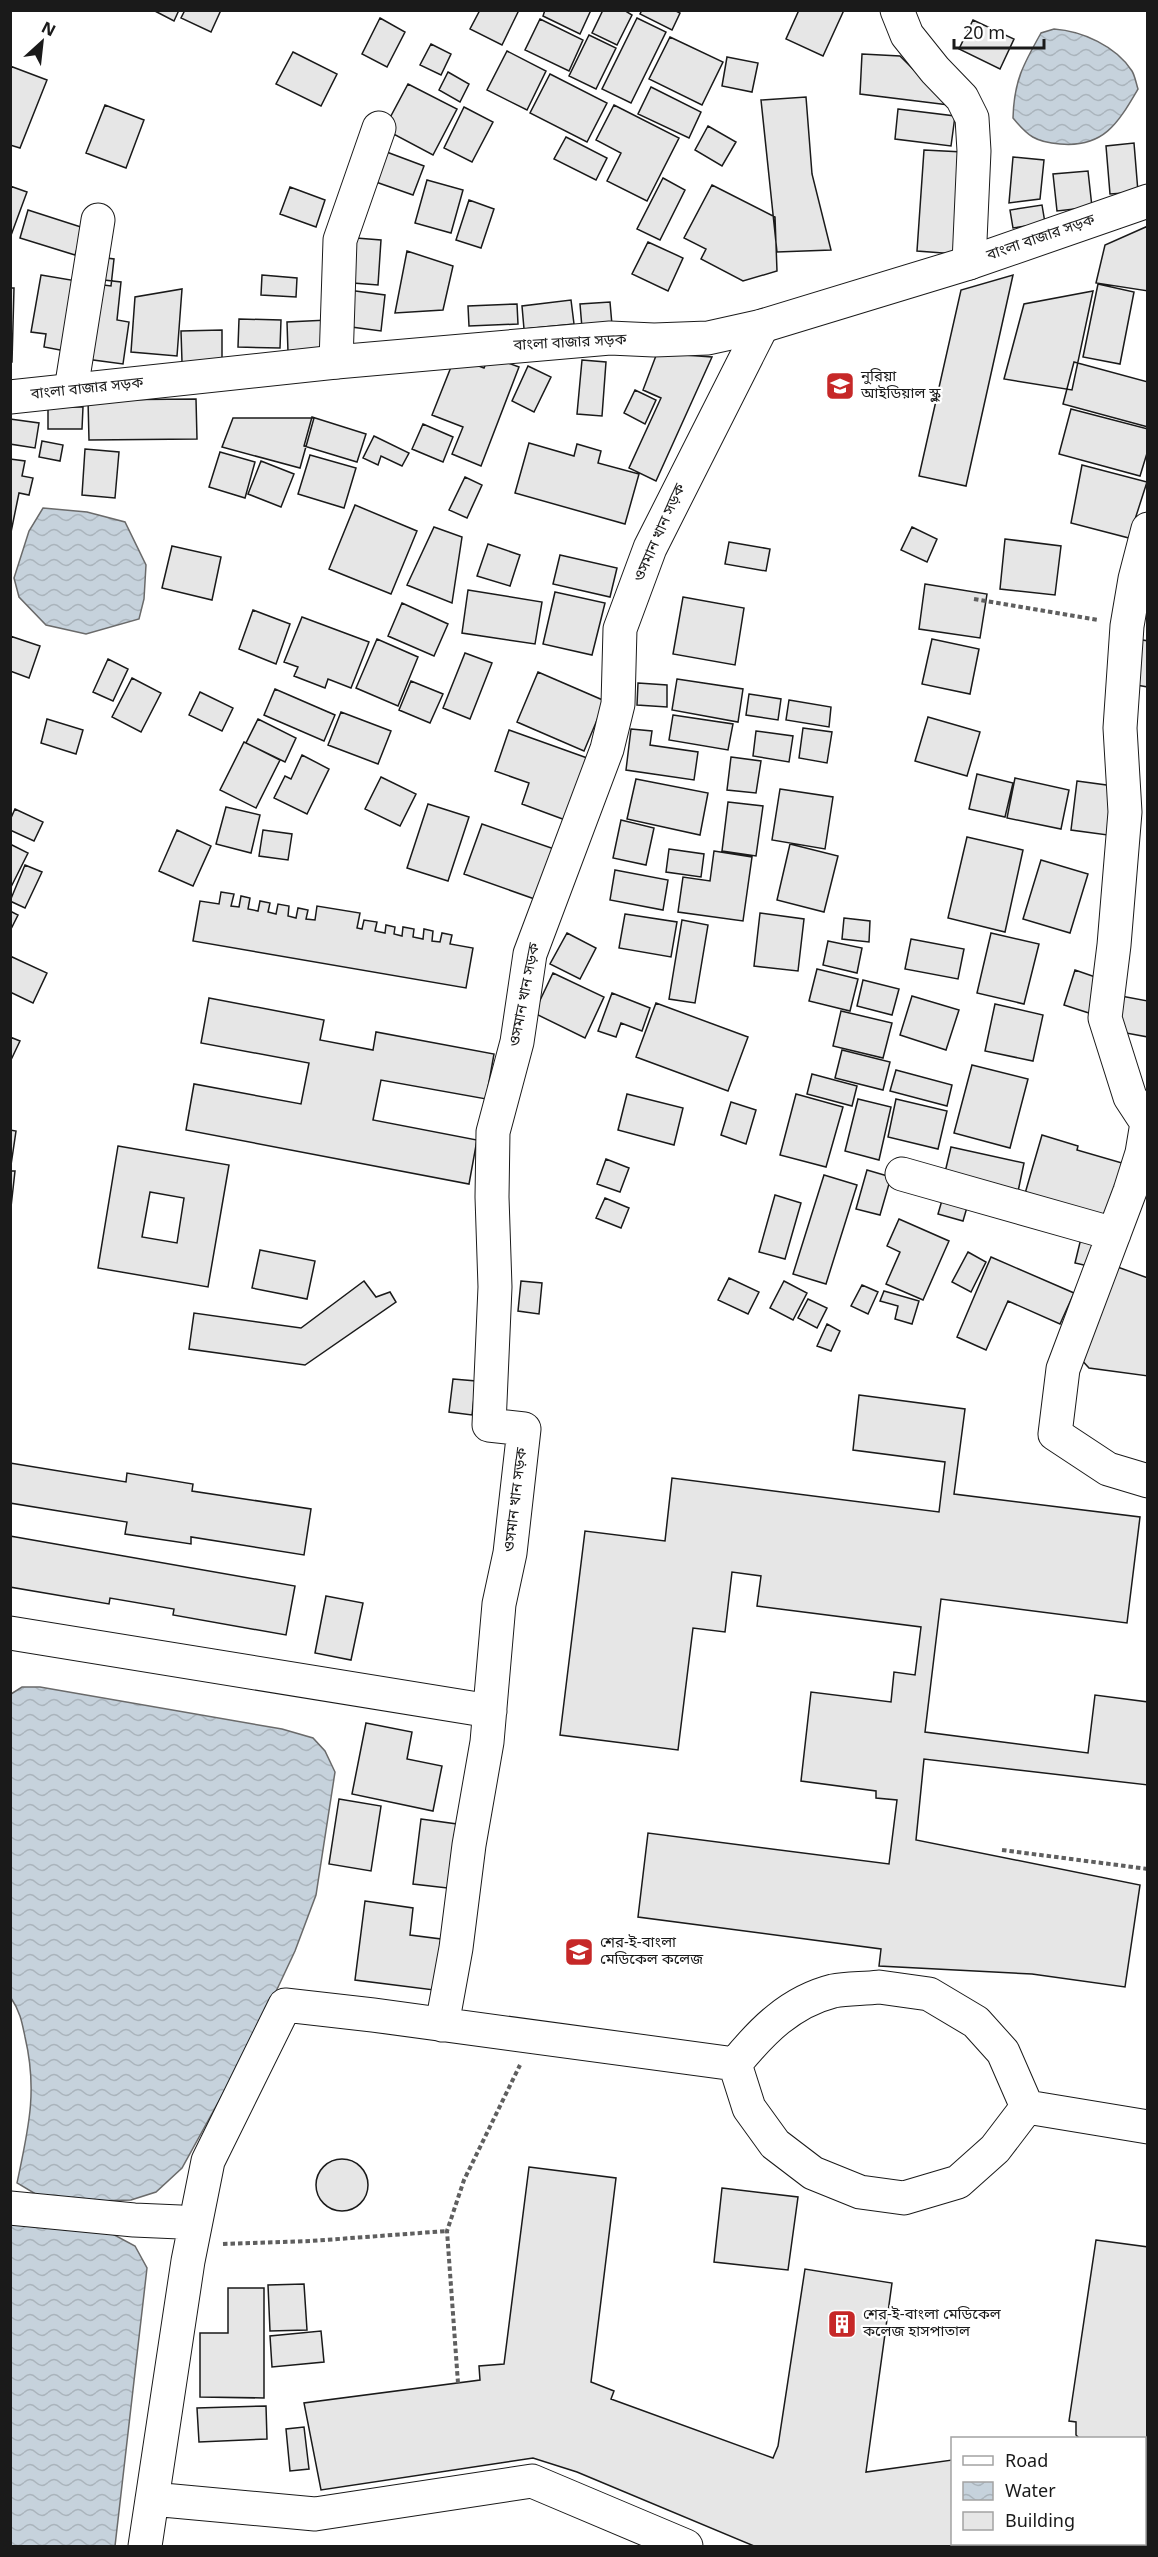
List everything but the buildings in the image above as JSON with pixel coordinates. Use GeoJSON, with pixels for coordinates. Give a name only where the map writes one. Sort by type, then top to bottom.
{"type":"FeatureCollection","features":[{"type":"Feature","properties":{"kind":"street"},"geometry":{"type":"LineString","coordinates":[[897,10],[908,35],[935,70],[962,98],[972,118],[974,151],[969,262]]}},
{"type":"Feature","properties":{"kind":"street"},"geometry":{"type":"LineString","coordinates":[[336,362],[340,240],[379,128]]}},
{"type":"Feature","properties":{"kind":"street","name":"বাংলা বাজার সড়ক"},"geometry":{"type":"LineString","coordinates":[[10,397],[336,362],[610,338],[654,340],[708,338],[762,326],[969,262],[1148,201]]}},
{"type":"Feature","properties":{"kind":"street"},"geometry":{"type":"LineString","coordinates":[[71,390],[98,220]]}},
{"type":"Feature","properties":{"kind":"street","name":"ওসমান খান সড়ক"},"geometry":{"type":"LineString","coordinates":[[490,1711],[499,1604],[512,1542],[524,1429],[489,1425],[495,1287],[492,1197],[493,1132],[517,1042],[530,954],[607,749],[618,704],[620,629],[650,548],[762,326]]}},
{"type":"Feature","properties":{"kind":"street"},"geometry":{"type":"LineString","coordinates":[[1148,529],[1135,579],[1127,626],[1120,729],[1125,812],[1114,945],[1105,1018],[1130,1097],[1147,1123],[1145,1156],[1064,1369],[1054,1434],[1108,1469],[1148,1481]]}},
{"type":"Feature","properties":{"kind":"street"},"geometry":{"type":"LineString","coordinates":[[902,1174],[1114,1234]]}},
{"type":"Feature","properties":{"kind":"street"},"geometry":{"type":"LineString","coordinates":[[10,1633],[490,1711],[442,2025]]}},
{"type":"Feature","properties":{"kind":"street"},"geometry":{"type":"LineString","coordinates":[[735,2064],[760,2033],[791,2007],[833,1991],[879,1988],[928,1994],[976,2022],[1003,2052],[1027,2107]]}},
{"type":"Feature","properties":{"kind":"street"},"geometry":{"type":"LineString","coordinates":[[145,2547],[186,2233],[208,2161],[285,2005],[735,2064]]}},
{"type":"Feature","properties":{"kind":"street"},"geometry":{"type":"LineString","coordinates":[[735,2064],[749,2108],[775,2144],[813,2173],[860,2192],[904,2198],[958,2182],[995,2148],[1027,2107]]}},
{"type":"Feature","properties":{"kind":"street"},"geometry":{"type":"LineString","coordinates":[[1027,2107],[1148,2127]]}},
{"type":"Feature","properties":{"kind":"street"},"geometry":{"type":"LineString","coordinates":[[10,2208],[134,2220],[186,2233]]}},
{"type":"Feature","properties":{"kind":"street"},"geometry":{"type":"LineString","coordinates":[[152,2499],[315,2514],[532,2481],[686,2547]]}},
{"type":"Feature","properties":{"kind":"path"},"geometry":{"type":"LineString","coordinates":[[974,599],[1127,626]]}},
{"type":"Feature","properties":{"kind":"path"},"geometry":{"type":"LineString","coordinates":[[1002,1850],[1148,1869]]}},
{"type":"Feature","properties":{"kind":"path"},"geometry":{"type":"LineString","coordinates":[[459,2383],[447,2231],[464,2180],[534,2038]]}},
{"type":"Feature","properties":{"kind":"path"},"geometry":{"type":"LineString","coordinates":[[186,2233],[311,2241],[447,2231]]}},
{"type":"Feature","properties":{"kind":"water"},"geometry":{"type":"Polygon","coordinates":[[[1054,29],[1076,33],[1098,41],[1117,54],[1135,77],[1138,89],[1124,112],[1108,131],[1088,142],[1060,144],[1044,142],[1028,134],[1013,118],[1015,94],[1024,64],[1041,33],[1054,29]]]}},
{"type":"Feature","properties":{"kind":"water"},"geometry":{"type":"Polygon","coordinates":[[[43,508],[87,512],[125,522],[146,565],[144,599],[139,619],[86,634],[46,625],[19,597],[14,578],[29,531],[43,508]]]}},
{"type":"Feature","properties":{"kind":"water"},"geometry":{"type":"Polygon","coordinates":[[[22,1687],[40,1687],[282,1729],[313,1738],[325,1751],[335,1772],[316,1895],[295,1951],[257,2032],[182,2168],[156,2192],[131,2200],[98,2201],[39,2196],[17,2183],[28,2128],[31,2093],[29,2057],[24,2032],[19,2012],[11,1998],[11,1694],[22,1687]]]}},
{"type":"Feature","properties":{"kind":"water"},"geometry":{"type":"Polygon","coordinates":[[[10,2223],[107,2231],[135,2246],[147,2268],[115,2546],[11,2546],[10,2223]]]}},
{"type":"Feature","properties":{"kind":"place","name":"নুরিয়া আইডিয়াল স্কুল"},"geometry":{"type":"Point","coordinates":[840,386]}},
{"type":"Feature","properties":{"kind":"place","name":"শের-ই-বাংলা মেডিকেল কলেজ"},"geometry":{"type":"Point","coordinates":[579,1952]}},
{"type":"Feature","properties":{"kind":"place","name":"শের-ই-বাংলা মেডিকেল কলেজ হাসপাতাল"},"geometry":{"type":"Point","coordinates":[842,2324]}}]}
